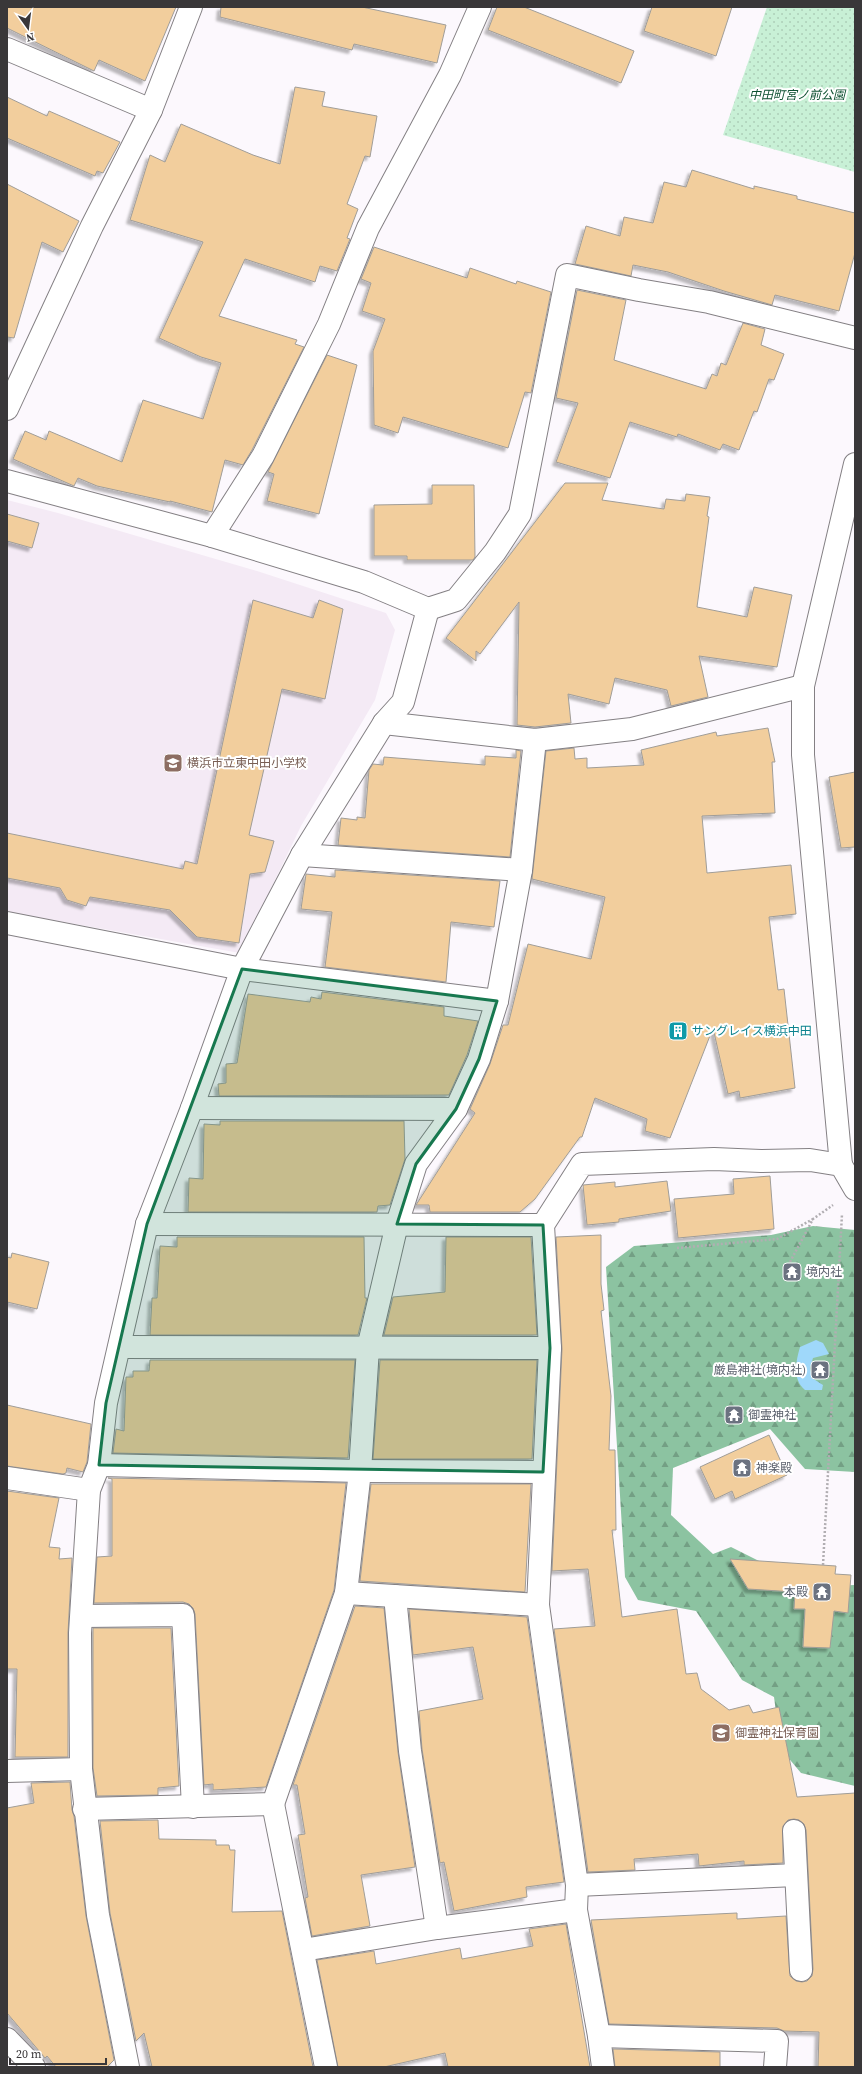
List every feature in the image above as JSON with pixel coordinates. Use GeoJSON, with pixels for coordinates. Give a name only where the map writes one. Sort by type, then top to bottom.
{"type":"FeatureCollection","features":[{"type":"Feature","properties":{"kind":"street"},"geometry":{"type":"LineString","coordinates":[[7,409],[92,226],[151,110],[191,7]]}},
{"type":"Feature","properties":{"kind":"street"},"geometry":{"type":"LineString","coordinates":[[212,536],[263,456],[329,324],[368,228],[450,75],[480,7]]}},
{"type":"Feature","properties":{"kind":"street"},"geometry":{"type":"LineString","coordinates":[[7,49],[151,110]]}},
{"type":"Feature","properties":{"kind":"street"},"geometry":{"type":"LineString","coordinates":[[7,481],[212,536],[364,582],[428,609],[456,600],[495,552],[520,514],[567,275],[639,290],[709,302],[855,338]]}},
{"type":"Feature","properties":{"kind":"street"},"geometry":{"type":"LineString","coordinates":[[855,464],[803,686],[802,755],[841,1165],[855,1189]]}},
{"type":"Feature","properties":{"kind":"street"},"geometry":{"type":"LineString","coordinates":[[128,2067],[98,1915],[84,1809],[81,1769],[82,1616],[89,1490],[99,1465],[106,1403],[147,1224],[192,1108],[242,969],[302,855],[384,724],[403,702],[428,609]]}},
{"type":"Feature","properties":{"kind":"street"},"geometry":{"type":"LineString","coordinates":[[384,724],[535,740],[632,729],[803,686]]}},
{"type":"Feature","properties":{"kind":"street"},"geometry":{"type":"LineString","coordinates":[[326,2067],[272,1804],[346,1593],[360,1471],[368,1348],[397,1224],[416,1164],[456,1109],[479,1059],[497,1000],[521,870],[535,740]]}},
{"type":"Feature","properties":{"kind":"street"},"geometry":{"type":"LineString","coordinates":[[302,855],[521,870]]}},
{"type":"Feature","properties":{"kind":"street"},"geometry":{"type":"LineString","coordinates":[[7,923],[242,969],[497,1000]]}},
{"type":"Feature","properties":{"kind":"street"},"geometry":{"type":"LineString","coordinates":[[192,1108],[456,1109]]}},
{"type":"Feature","properties":{"kind":"street"},"geometry":{"type":"LineString","coordinates":[[603,2067],[600,2036],[576,1910],[577,1884],[538,1605],[543,1472],[550,1348],[543,1225],[582,1164],[714,1159],[761,1161],[810,1160],[841,1165]]}},
{"type":"Feature","properties":{"kind":"street"},"geometry":{"type":"LineString","coordinates":[[147,1224],[543,1225]]}},
{"type":"Feature","properties":{"kind":"street"},"geometry":{"type":"LineString","coordinates":[[120,1347],[550,1348]]}},
{"type":"Feature","properties":{"kind":"street"},"geometry":{"type":"LineString","coordinates":[[99,1465],[360,1471],[543,1472]]}},
{"type":"Feature","properties":{"kind":"street"},"geometry":{"type":"LineString","coordinates":[[7,1478],[89,1490]]}},
{"type":"Feature","properties":{"kind":"street"},"geometry":{"type":"LineString","coordinates":[[346,1593],[538,1605]]}},
{"type":"Feature","properties":{"kind":"street"},"geometry":{"type":"LineString","coordinates":[[395,1596],[410,1751],[438,1928]]}},
{"type":"Feature","properties":{"kind":"street"},"geometry":{"type":"LineString","coordinates":[[82,1616],[183,1615],[193,1807]]}},
{"type":"Feature","properties":{"kind":"street"},"geometry":{"type":"LineString","coordinates":[[7,1771],[81,1769]]}},
{"type":"Feature","properties":{"kind":"street"},"geometry":{"type":"LineString","coordinates":[[84,1809],[272,1804]]}},
{"type":"Feature","properties":{"kind":"street"},"geometry":{"type":"LineString","coordinates":[[794,1831],[801,1970]]}},
{"type":"Feature","properties":{"kind":"street"},"geometry":{"type":"LineString","coordinates":[[577,1884],[796,1874]]}},
{"type":"Feature","properties":{"kind":"street"},"geometry":{"type":"LineString","coordinates":[[303,1950],[438,1928],[576,1910]]}},
{"type":"Feature","properties":{"kind":"street"},"geometry":{"type":"LineString","coordinates":[[600,2036],[777,2041],[775,2067]]}},
{"type":"Feature","properties":{"kind":"street"},"geometry":{"type":"LineString","coordinates":[[7,2039],[34,2067]]}},
{"type":"Feature","properties":{"kind":"path"},"geometry":{"type":"LineString","coordinates":[[677,1248],[777,1239],[813,1219],[842,1199],[841,1165]]}},
{"type":"Feature","properties":{"kind":"path"},"geometry":{"type":"LineString","coordinates":[[823,1565],[838,1316],[842,1212]]}},
{"type":"Feature","properties":{"kind":"path"},"geometry":{"type":"LineString","coordinates":[[790,1262],[813,1219]]}},
{"type":"Feature","properties":{"kind":"highlighted area"},"geometry":{"type":"Polygon","coordinates":[[[242,969],[497,1001],[479,1059],[456,1109],[416,1164],[397,1224],[543,1225],[550,1348],[543,1472],[99,1465],[106,1403],[147,1224],[242,969]]]}},
{"type":"Feature","properties":{"kind":"shaded area","name":"横浜市立東中田小学校"},"geometry":{"type":"Polygon","coordinates":[[[7,500],[58,513],[257,571],[386,613],[395,630],[375,700],[301,826],[240,953],[7,912],[7,500]]]}},
{"type":"Feature","properties":{"kind":"green space","name":"中田町宮ノ前公園"},"geometry":{"type":"Polygon","coordinates":[[[767,7],[855,7],[855,172],[723,135],[767,7]]]}},
{"type":"Feature","properties":{"kind":"green space","name":"御霊神社"},"geometry":{"type":"Polygon","coordinates":[[[813,1226],[855,1230],[855,1472],[805,1469],[770,1429],[673,1468],[671,1515],[713,1554],[731,1547],[781,1572],[825,1586],[855,1585],[855,1786],[801,1773],[781,1749],[774,1697],[742,1680],[696,1611],[638,1600],[625,1577],[606,1267],[634,1246],[771,1235],[813,1226]]]}},
{"type":"Feature","properties":{"kind":"water"},"geometry":{"type":"Polygon","coordinates":[[[816,1340],[823,1343],[829,1354],[813,1358],[810,1368],[812,1378],[823,1385],[822,1390],[805,1390],[798,1381],[796,1370],[797,1358],[800,1347],[816,1340]]]}},
{"type":"Feature","properties":{"kind":"building"},"geometry":{"type":"Polygon","coordinates":[[[7,7],[176,7],[145,81],[99,60],[94,71],[7,28],[7,7]]]}},
{"type":"Feature","properties":{"kind":"building"},"geometry":{"type":"Polygon","coordinates":[[[221,7],[362,7],[446,25],[437,63],[354,44],[352,50],[220,17],[221,7]]]}},
{"type":"Feature","properties":{"kind":"building"},"geometry":{"type":"Polygon","coordinates":[[[497,7],[524,7],[634,51],[621,83],[488,30],[497,7]]]}},
{"type":"Feature","properties":{"kind":"building"},"geometry":{"type":"Polygon","coordinates":[[[652,7],[732,7],[716,56],[644,31],[652,7]]]}},
{"type":"Feature","properties":{"kind":"building"},"geometry":{"type":"Polygon","coordinates":[[[295,87],[325,92],[322,106],[377,116],[370,157],[365,156],[347,204],[358,209],[347,238],[350,239],[337,271],[320,266],[315,282],[245,259],[219,316],[297,340],[295,344],[304,347],[243,465],[225,460],[212,512],[170,501],[97,486],[78,478],[74,486],[13,459],[25,431],[46,440],[49,431],[122,462],[143,400],[203,419],[221,363],[201,357],[159,338],[203,242],[130,220],[150,155],[165,162],[181,124],[253,155],[280,164],[295,87]]]}},
{"type":"Feature","properties":{"kind":"building"},"geometry":{"type":"Polygon","coordinates":[[[7,97],[47,116],[49,111],[120,142],[103,173],[97,171],[95,176],[7,138],[7,97]]]}},
{"type":"Feature","properties":{"kind":"building"},"geometry":{"type":"Polygon","coordinates":[[[692,170],[754,189],[754,186],[797,196],[797,199],[855,213],[855,253],[839,311],[775,295],[772,305],[668,272],[633,265],[631,276],[575,264],[586,226],[620,236],[624,217],[653,223],[664,182],[686,187],[692,170]]]}},
{"type":"Feature","properties":{"kind":"building"},"geometry":{"type":"Polygon","coordinates":[[[7,184],[79,221],[63,252],[42,242],[14,338],[7,337],[7,184]]]}},
{"type":"Feature","properties":{"kind":"building"},"geometry":{"type":"Polygon","coordinates":[[[374,247],[467,278],[470,268],[516,284],[517,281],[551,292],[531,393],[525,392],[508,448],[403,417],[398,433],[374,425],[373,351],[385,319],[362,311],[371,283],[361,279],[374,247]]]}},
{"type":"Feature","properties":{"kind":"building"},"geometry":{"type":"Polygon","coordinates":[[[577,290],[626,300],[614,360],[706,389],[712,374],[717,376],[721,363],[726,365],[743,323],[765,329],[761,345],[784,354],[774,380],[769,379],[757,412],[754,411],[739,450],[723,444],[720,450],[678,434],[677,437],[630,422],[610,478],[556,462],[578,403],[556,398],[577,290]]]}},
{"type":"Feature","properties":{"kind":"building"},"geometry":{"type":"Polygon","coordinates":[[[327,355],[357,365],[319,514],[267,501],[274,474],[268,472],[327,355]]]}},
{"type":"Feature","properties":{"kind":"building"},"geometry":{"type":"Polygon","coordinates":[[[565,483],[608,483],[602,500],[664,509],[666,499],[685,501],[686,494],[710,497],[707,516],[709,517],[697,607],[747,617],[754,587],[792,595],[777,667],[699,656],[708,697],[671,706],[667,690],[615,678],[609,704],[568,694],[571,723],[535,727],[517,725],[519,602],[480,654],[476,651],[476,661],[446,638],[565,483]]]}},
{"type":"Feature","properties":{"kind":"building"},"geometry":{"type":"Polygon","coordinates":[[[432,485],[474,485],[475,557],[473,560],[407,560],[407,556],[374,556],[374,505],[432,504],[432,485]]]}},
{"type":"Feature","properties":{"kind":"building"},"geometry":{"type":"Polygon","coordinates":[[[7,514],[39,523],[32,548],[7,541],[7,514]]]}},
{"type":"Feature","properties":{"kind":"building"},"geometry":{"type":"Polygon","coordinates":[[[253,600],[313,618],[319,600],[343,609],[325,699],[282,689],[249,835],[274,841],[265,872],[250,874],[239,943],[197,937],[170,910],[90,897],[86,906],[67,900],[60,888],[7,878],[7,833],[183,869],[185,861],[197,864],[253,600]]]}},
{"type":"Feature","properties":{"kind":"building"},"geometry":{"type":"Polygon","coordinates":[[[768,728],[775,762],[772,762],[775,813],[702,816],[707,873],[791,865],[796,914],[769,917],[778,990],[784,989],[795,1088],[740,1098],[739,1091],[728,1094],[713,1028],[670,1138],[645,1131],[647,1119],[595,1098],[582,1137],[580,1137],[535,1199],[520,1212],[430,1212],[429,1205],[416,1205],[475,1113],[470,1109],[490,1064],[503,1025],[508,1025],[528,944],[591,959],[605,897],[532,879],[546,751],[574,748],[575,759],[587,758],[587,768],[644,765],[641,750],[716,732],[717,736],[768,728]]]}},
{"type":"Feature","properties":{"kind":"building"},"geometry":{"type":"Polygon","coordinates":[[[516,750],[521,751],[510,857],[338,845],[341,818],[357,820],[357,817],[365,818],[369,770],[373,764],[383,765],[384,757],[485,765],[485,756],[516,758],[516,750]]]}},
{"type":"Feature","properties":{"kind":"building"},"geometry":{"type":"Polygon","coordinates":[[[855,772],[855,847],[841,848],[829,777],[855,772]]]}},
{"type":"Feature","properties":{"kind":"building"},"geometry":{"type":"Polygon","coordinates":[[[335,870],[500,881],[494,927],[451,922],[446,982],[325,967],[332,912],[301,909],[306,874],[335,877],[335,870]]]}},
{"type":"Feature","properties":{"kind":"building"},"geometry":{"type":"Polygon","coordinates":[[[322,992],[444,1007],[444,1016],[478,1021],[467,1055],[449,1095],[219,1096],[218,1084],[226,1083],[226,1064],[237,1063],[248,994],[310,1002],[311,997],[321,999],[322,992]]]}},
{"type":"Feature","properties":{"kind":"building"},"geometry":{"type":"Polygon","coordinates":[[[220,1121],[404,1121],[405,1159],[390,1205],[378,1206],[377,1212],[188,1212],[189,1178],[203,1179],[204,1124],[220,1125],[220,1121]]]}},
{"type":"Feature","properties":{"kind":"building"},"geometry":{"type":"Polygon","coordinates":[[[770,1176],[774,1229],[678,1238],[674,1199],[734,1194],[733,1179],[770,1176]]]}},
{"type":"Feature","properties":{"kind":"building"},"geometry":{"type":"Polygon","coordinates":[[[667,1181],[671,1211],[619,1219],[619,1222],[587,1225],[583,1185],[615,1182],[615,1187],[667,1181]]]}},
{"type":"Feature","properties":{"kind":"building"},"geometry":{"type":"Polygon","coordinates":[[[601,1235],[601,1284],[604,1310],[601,1311],[611,1396],[609,1450],[615,1450],[616,1530],[612,1530],[622,1617],[677,1609],[686,1674],[697,1673],[701,1689],[729,1710],[749,1705],[753,1713],[779,1707],[797,1797],[855,1793],[855,2067],[818,2067],[819,2032],[784,2031],[777,2028],[609,2024],[591,1920],[737,1913],[737,1919],[786,1916],[790,1976],[796,1981],[807,1981],[812,1976],[813,1969],[806,1830],[804,1824],[799,1820],[788,1820],[783,1826],[783,1863],[744,1865],[744,1861],[699,1866],[698,1854],[634,1859],[635,1870],[588,1872],[554,1629],[595,1626],[588,1569],[552,1571],[562,1349],[556,1237],[601,1235]]]}},
{"type":"Feature","properties":{"kind":"building"},"geometry":{"type":"Polygon","coordinates":[[[177,1237],[364,1237],[365,1298],[367,1298],[358,1335],[150,1335],[152,1298],[157,1298],[160,1246],[177,1247],[177,1237]]]}},
{"type":"Feature","properties":{"kind":"building"},"geometry":{"type":"Polygon","coordinates":[[[446,1237],[531,1237],[537,1335],[384,1335],[393,1297],[445,1292],[446,1237]]]}},
{"type":"Feature","properties":{"kind":"building"},"geometry":{"type":"Polygon","coordinates":[[[12,1253],[49,1262],[37,1309],[7,1302],[7,1257],[11,1258],[12,1253]]]}},
{"type":"Feature","properties":{"kind":"building"},"geometry":{"type":"Polygon","coordinates":[[[150,1360],[355,1360],[348,1458],[113,1453],[116,1429],[124,1431],[126,1377],[133,1377],[133,1371],[149,1371],[150,1360]]]}},
{"type":"Feature","properties":{"kind":"building"},"geometry":{"type":"Polygon","coordinates":[[[380,1360],[537,1360],[532,1459],[373,1459],[380,1360]]]}},
{"type":"Feature","properties":{"kind":"building"},"geometry":{"type":"Polygon","coordinates":[[[7,1405],[91,1424],[87,1462],[83,1472],[67,1468],[66,1473],[63,1474],[7,1466],[7,1405]]]}},
{"type":"Feature","properties":{"kind":"building","name":"神楽殿"},"geometry":{"type":"Polygon","coordinates":[[[769,1435],[787,1475],[735,1499],[732,1491],[715,1499],[700,1467],[769,1435]]]}},
{"type":"Feature","properties":{"kind":"building"},"geometry":{"type":"Polygon","coordinates":[[[108,1478],[346,1483],[334,1590],[266,1787],[213,1790],[213,1784],[204,1785],[195,1614],[193,1608],[189,1604],[183,1602],[94,1603],[97,1557],[112,1556],[112,1479],[108,1478]]]}},
{"type":"Feature","properties":{"kind":"building"},"geometry":{"type":"Polygon","coordinates":[[[371,1484],[531,1484],[525,1592],[360,1581],[371,1484]]]}},
{"type":"Feature","properties":{"kind":"building"},"geometry":{"type":"Polygon","coordinates":[[[7,1491],[59,1498],[49,1547],[60,1548],[59,1559],[72,1558],[68,1633],[68,1757],[15,1757],[17,1669],[7,1669],[7,1491]]]}},
{"type":"Feature","properties":{"kind":"building","name":"本殿"},"geometry":{"type":"Polygon","coordinates":[[[730,1559],[836,1566],[835,1574],[851,1575],[848,1613],[834,1611],[830,1648],[803,1647],[805,1609],[794,1609],[795,1592],[748,1589],[730,1559]]]}},
{"type":"Feature","properties":{"kind":"building"},"geometry":{"type":"Polygon","coordinates":[[[355,1606],[384,1608],[398,1752],[415,1867],[361,1875],[370,1926],[312,1936],[305,1898],[308,1897],[298,1835],[305,1834],[297,1785],[293,1785],[355,1606]]]}},
{"type":"Feature","properties":{"kind":"building"},"geometry":{"type":"Polygon","coordinates":[[[409,1609],[527,1617],[564,1882],[526,1887],[527,1897],[454,1911],[444,1862],[440,1863],[422,1749],[419,1711],[483,1699],[473,1647],[413,1655],[409,1609]]]}},
{"type":"Feature","properties":{"kind":"building"},"geometry":{"type":"Polygon","coordinates":[[[93,1628],[171,1628],[179,1786],[158,1788],[158,1795],[97,1796],[93,1768],[93,1628]]]}},
{"type":"Feature","properties":{"kind":"building"},"geometry":{"type":"Polygon","coordinates":[[[70,1782],[72,1810],[86,1916],[114,2060],[107,2067],[56,2067],[47,2056],[45,2058],[7,2013],[7,1808],[34,1803],[31,1783],[70,1782]]]}},
{"type":"Feature","properties":{"kind":"building"},"geometry":{"type":"Polygon","coordinates":[[[158,1820],[159,1839],[216,1840],[216,1845],[229,1845],[230,1850],[235,1850],[232,1912],[282,1911],[313,2067],[152,2067],[144,2033],[136,2041],[110,1913],[100,1821],[158,1820]]]}},
{"type":"Feature","properties":{"kind":"building"},"geometry":{"type":"Polygon","coordinates":[[[566,1924],[590,2067],[448,2067],[445,2053],[384,2067],[338,2067],[317,1960],[374,1951],[376,1964],[460,1948],[462,1959],[533,1946],[529,1929],[566,1924]]]}},
{"type":"Feature","properties":{"kind":"building"},"geometry":{"type":"Polygon","coordinates":[[[613,2049],[720,2052],[720,2067],[615,2067],[613,2049]]]}},
{"type":"Feature","properties":{"kind":"place","name":"横浜市立東中田小学校"},"geometry":{"type":"Point","coordinates":[173,763]}},
{"type":"Feature","properties":{"kind":"place","name":"サングレイス横浜中田"},"geometry":{"type":"Point","coordinates":[678,1031]}},
{"type":"Feature","properties":{"kind":"place","name":"境内社"},"geometry":{"type":"Point","coordinates":[792,1272]}},
{"type":"Feature","properties":{"kind":"place","name":"厳島神社(境内社)"},"geometry":{"type":"Point","coordinates":[820,1370]}},
{"type":"Feature","properties":{"kind":"place","name":"御霊神社"},"geometry":{"type":"Point","coordinates":[734,1415]}},
{"type":"Feature","properties":{"kind":"place","name":"神楽殿"},"geometry":{"type":"Point","coordinates":[742,1468]}},
{"type":"Feature","properties":{"kind":"place","name":"本殿"},"geometry":{"type":"Point","coordinates":[822,1592]}},
{"type":"Feature","properties":{"kind":"place","name":"御霊神社保育園"},"geometry":{"type":"Point","coordinates":[721,1733]}}]}
